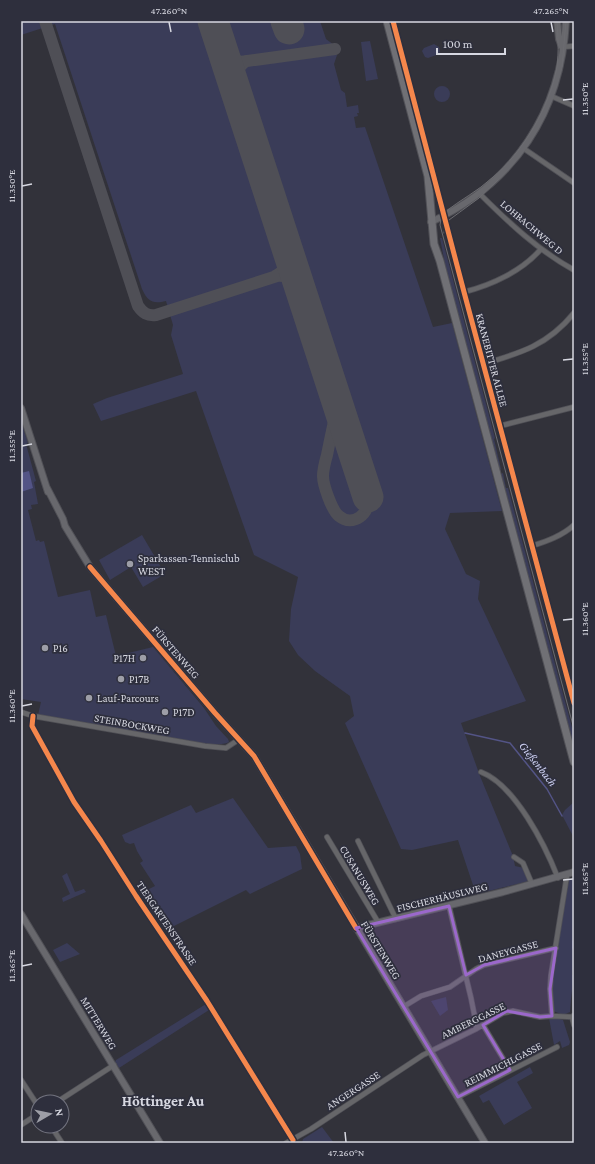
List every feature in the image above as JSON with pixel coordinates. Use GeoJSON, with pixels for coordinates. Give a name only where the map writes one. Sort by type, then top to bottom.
{"type":"FeatureCollection","features":[{"type":"Feature","properties":{"kind":"main road"},"geometry":{"type":"LineString","coordinates":[[387,21],[428,177],[434,221],[434,244],[440,261],[574,762]]}},
{"type":"Feature","properties":{"kind":"street","name":"KRANEBITTER ALLEE"},"geometry":{"type":"LineString","coordinates":[[394,21],[483,364],[574,703]]}},
{"type":"Feature","properties":{"kind":"street"},"geometry":{"type":"LineString","coordinates":[[557,21],[559,39],[562,47]]}},
{"type":"Feature","properties":{"kind":"street"},"geometry":{"type":"LineString","coordinates":[[434,221],[480,194],[505,171],[523,148],[538,124],[551,96],[559,71],[562,47],[565,38],[566,21]]}},
{"type":"Feature","properties":{"kind":"street"},"geometry":{"type":"LineString","coordinates":[[562,47],[574,46]]}},
{"type":"Feature","properties":{"kind":"street"},"geometry":{"type":"LineString","coordinates":[[551,96],[574,106]]}},
{"type":"Feature","properties":{"kind":"street"},"geometry":{"type":"LineString","coordinates":[[523,148],[574,182]]}},
{"type":"Feature","properties":{"kind":"street","name":"LOHBACHWEG D"},"geometry":{"type":"LineString","coordinates":[[480,194],[541,249],[574,270]]}},
{"type":"Feature","properties":{"kind":"street"},"geometry":{"type":"LineString","coordinates":[[464,292],[479,289],[504,278],[522,266],[541,249]]}},
{"type":"Feature","properties":{"kind":"street"},"geometry":{"type":"LineString","coordinates":[[483,364],[522,353],[542,342],[558,331],[574,313]]}},
{"type":"Feature","properties":{"kind":"street"},"geometry":{"type":"LineString","coordinates":[[500,426],[574,407]]}},
{"type":"Feature","properties":{"kind":"street","name":"FÜRSTENWEG"},"geometry":{"type":"LineString","coordinates":[[21,408],[47,488],[65,526],[90,567],[246,749],[251,758],[259,767],[485,1143]]}},
{"type":"Feature","properties":{"kind":"street"},"geometry":{"type":"LineString","coordinates":[[532,546],[550,539],[574,525]]}},
{"type":"Feature","properties":{"kind":"street","name":"STEINBOCKWEG"},"geometry":{"type":"LineString","coordinates":[[21,712],[32,716],[205,746],[228,748],[238,740]]}},
{"type":"Feature","properties":{"kind":"street","name":"TIERGARTENSTRASSE"},"geometry":{"type":"LineString","coordinates":[[32,716],[32,726],[74,802],[207,1001],[293,1140]]}},
{"type":"Feature","properties":{"kind":"street"},"geometry":{"type":"LineString","coordinates":[[481,772],[496,780],[518,804],[541,842],[558,878]]}},
{"type":"Feature","properties":{"kind":"street","name":"CUSANUSWEG"},"geometry":{"type":"LineString","coordinates":[[327,837],[378,922]]}},
{"type":"Feature","properties":{"kind":"street"},"geometry":{"type":"LineString","coordinates":[[358,841],[396,919]]}},
{"type":"Feature","properties":{"kind":"street"},"geometry":{"type":"LineString","coordinates":[[514,857],[523,863],[532,884]]}},
{"type":"Feature","properties":{"kind":"street","name":"FISCHERHÄUSLWEG"},"geometry":{"type":"LineString","coordinates":[[356,928],[449,906],[558,878],[574,872]]}},
{"type":"Feature","properties":{"kind":"street"},"geometry":{"type":"LineString","coordinates":[[552,1016],[550,989],[567,875]]}},
{"type":"Feature","properties":{"kind":"street"},"geometry":{"type":"LineString","coordinates":[[449,906],[466,975],[476,1029]]}},
{"type":"Feature","properties":{"kind":"street","name":"MITTERWEG"},"geometry":{"type":"LineString","coordinates":[[21,914],[160,1143]]}},
{"type":"Feature","properties":{"kind":"street","name":"DANEYGASSE"},"geometry":{"type":"LineString","coordinates":[[403,1007],[421,996],[450,987],[466,975],[484,965],[556,948]]}},
{"type":"Feature","properties":{"kind":"street","name":"AMBERGGASSE"},"geometry":{"type":"LineString","coordinates":[[430,1051],[507,1012],[519,1011],[530,1016],[540,1017],[573,1016]]}},
{"type":"Feature","properties":{"kind":"street"},"geometry":{"type":"LineString","coordinates":[[573,1016],[574,1026]]}},
{"type":"Feature","properties":{"kind":"street"},"geometry":{"type":"LineString","coordinates":[[483,1025],[510,1070]]}},
{"type":"Feature","properties":{"kind":"street","name":"REIMMICHLGASSE"},"geometry":{"type":"LineString","coordinates":[[458,1097],[557,1047]]}},
{"type":"Feature","properties":{"kind":"street","name":"ANGERGASSE"},"geometry":{"type":"LineString","coordinates":[[286,1143],[293,1140],[430,1051]]}},
{"type":"Feature","properties":{"kind":"street"},"geometry":{"type":"LineString","coordinates":[[70,1094],[114,1066]]}},
{"type":"Feature","properties":{"kind":"street"},"geometry":{"type":"LineString","coordinates":[[21,1080],[30,1094]]}},
{"type":"Feature","properties":{"kind":"street"},"geometry":{"type":"LineString","coordinates":[[21,1125],[30,1119]]}},
{"type":"Feature","properties":{"kind":"street"},"geometry":{"type":"LineString","coordinates":[[56,1134],[62,1143]]}},
{"type":"Feature","properties":{"kind":"highlighted area"},"geometry":{"type":"Polygon","coordinates":[[[449,906],[466,975],[484,965],[556,948],[550,989],[552,1016],[540,1017],[507,1011],[483,1025],[510,1070],[458,1097],[356,928],[449,906]]]}},
{"type":"Feature","properties":{"kind":"shaded area"},"geometry":{"type":"Polygon","coordinates":[[[21,21],[320,21],[326,39],[334,45],[337,55],[334,64],[341,90],[345,93],[347,107],[358,105],[358,116],[354,117],[356,128],[365,127],[433,327],[452,323],[502,511],[450,513],[445,529],[466,574],[480,581],[478,599],[526,701],[461,723],[480,776],[513,856],[515,866],[524,868],[529,881],[476,894],[458,840],[412,850],[401,849],[345,723],[354,716],[350,696],[315,671],[298,655],[289,641],[291,609],[298,577],[254,555],[196,391],[101,421],[93,404],[107,398],[183,374],[171,335],[173,325],[166,301],[151,301],[146,297],[142,289],[55,24],[21,35],[21,21]]]}},
{"type":"Feature","properties":{"kind":"shaded area"},"geometry":{"type":"Polygon","coordinates":[[[370,41],[378,79],[366,81],[361,42],[370,41]]]}},
{"type":"Feature","properties":{"kind":"shaded area"},"geometry":{"type":"Polygon","coordinates":[[[434,44],[439,47],[439,54],[428,58],[425,57],[422,51],[424,48],[434,44]]]}},
{"type":"Feature","properties":{"kind":"shaded area"},"geometry":{"type":"Polygon","coordinates":[[[439,86],[445,86],[450,91],[448,100],[445,102],[439,102],[434,97],[434,91],[439,86]]]}},
{"type":"Feature","properties":{"kind":"shaded area"},"geometry":{"type":"Polygon","coordinates":[[[440,238],[442,238],[495,438],[501,474],[503,473],[506,488],[508,488],[574,735],[574,744],[571,740],[448,280],[440,238]]]}},
{"type":"Feature","properties":{"kind":"shaded area"},"geometry":{"type":"Polygon","coordinates":[[[21,421],[28,443],[26,444],[36,481],[34,482],[38,504],[31,505],[32,509],[28,510],[36,541],[44,541],[58,597],[90,590],[96,617],[106,615],[116,656],[153,647],[204,708],[229,742],[219,744],[199,743],[38,715],[41,702],[21,699],[21,421]]]}},
{"type":"Feature","properties":{"kind":"shaded area","name":"Sparkassen-Tennisclub WEST"},"geometry":{"type":"Polygon","coordinates":[[[142,535],[165,574],[143,587],[131,567],[110,580],[99,560],[142,535]]]}},
{"type":"Feature","properties":{"kind":"shaded area"},"geometry":{"type":"Polygon","coordinates":[[[233,798],[268,848],[296,846],[300,854],[302,869],[250,894],[246,890],[166,930],[150,908],[155,905],[145,891],[155,886],[140,863],[143,861],[134,843],[130,844],[125,842],[122,835],[191,805],[196,813],[233,798]]]}},
{"type":"Feature","properties":{"kind":"shaded area"},"geometry":{"type":"Polygon","coordinates":[[[574,802],[574,838],[562,815],[574,802]]]}},
{"type":"Feature","properties":{"kind":"shaded area"},"geometry":{"type":"Polygon","coordinates":[[[67,873],[75,892],[84,889],[86,892],[63,902],[62,898],[70,894],[62,876],[67,873]]]}},
{"type":"Feature","properties":{"kind":"shaded area"},"geometry":{"type":"Polygon","coordinates":[[[574,878],[574,960],[572,975],[574,975],[570,1012],[563,1015],[551,1010],[552,978],[556,945],[569,880],[574,878]]]}},
{"type":"Feature","properties":{"kind":"shaded area"},"geometry":{"type":"Polygon","coordinates":[[[67,943],[80,954],[60,962],[53,950],[67,943]]]}},
{"type":"Feature","properties":{"kind":"shaded area"},"geometry":{"type":"Polygon","coordinates":[[[446,997],[448,1010],[440,1016],[431,1001],[446,997]]]}},
{"type":"Feature","properties":{"kind":"shaded area"},"geometry":{"type":"Polygon","coordinates":[[[206,1004],[209,1010],[119,1068],[115,1062],[116,1060],[206,1004]]]}},
{"type":"Feature","properties":{"kind":"shaded area"},"geometry":{"type":"Polygon","coordinates":[[[549,1018],[563,1020],[570,1042],[569,1045],[562,1048],[560,1041],[554,1045],[549,1018]]]}},
{"type":"Feature","properties":{"kind":"shaded area"},"geometry":{"type":"Polygon","coordinates":[[[530,1067],[533,1073],[517,1082],[532,1108],[504,1125],[489,1100],[483,1103],[479,1096],[530,1067]]]}},
{"type":"Feature","properties":{"kind":"shaded area"},"geometry":{"type":"Polygon","coordinates":[[[322,1127],[334,1143],[302,1143],[303,1139],[322,1127]]]}},
{"type":"Feature","properties":{"kind":"water"},"geometry":{"type":"Polygon","coordinates":[[[29,471],[33,488],[21,492],[21,473],[29,471]]]}},
{"type":"Feature","properties":{"kind":"waterway","name":"Gießenbach"},"geometry":{"type":"LineString","coordinates":[[465,733],[510,743],[547,789],[562,816]]}},
{"type":"Feature","properties":{"kind":"waterway"},"geometry":{"type":"LineString","coordinates":[[573,941],[573,948]]}},
{"type":"Feature","properties":{"kind":"taxiway"},"geometry":{"type":"LineString","coordinates":[[45,21],[138,306],[146,314],[156,315],[277,276],[285,276],[291,279],[300,289]]}},
{"type":"Feature","properties":{"kind":"taxiway"},"geometry":{"type":"LineString","coordinates":[[221,47],[229,57],[240,62],[335,49]]}},
{"type":"Feature","properties":{"kind":"taxiway"},"geometry":{"type":"LineString","coordinates":[[236,92],[235,83],[237,71],[246,61]]}},
{"type":"Feature","properties":{"kind":"taxiway"},"geometry":{"type":"LineString","coordinates":[[275,276],[285,268],[288,258],[287,250]]}},
{"type":"Feature","properties":{"kind":"taxiway"},"geometry":{"type":"LineString","coordinates":[[336,400],[337,409],[323,471],[323,480],[326,491],[336,513],[344,519],[350,520],[360,517],[364,513],[367,508],[368,497]]}},
{"type":"Feature","properties":{"kind":"runway"},"geometry":{"type":"LineString","coordinates":[[213,21],[368,497]]}},
{"type":"Feature","properties":{"kind":"runway"},"geometry":{"type":"LineString","coordinates":[[286,21],[289,29]]}},
{"type":"Feature","properties":{"kind":"tram line"},"geometry":{"type":"LineString","coordinates":[[557,21],[557,67],[548,98],[534,128],[514,155],[492,178],[445,212],[441,219],[440,225],[574,729]]}},
{"type":"Feature","properties":{"kind":"tram line"},"geometry":{"type":"LineString","coordinates":[[562,67],[566,21]]}},
{"type":"Feature","properties":{"kind":"tram line"},"geometry":{"type":"LineString","coordinates":[[444,233],[445,226],[449,220],[479,198],[498,180]]}},
{"type":"Feature","properties":{"kind":"cycle path"},"geometry":{"type":"LineString","coordinates":[[393,21],[574,703]]}},
{"type":"Feature","properties":{"kind":"cycle path"},"geometry":{"type":"LineString","coordinates":[[90,567],[215,713],[254,756],[356,928]]}},
{"type":"Feature","properties":{"kind":"cycle path"},"geometry":{"type":"LineString","coordinates":[[33,716],[32,726],[74,802],[207,1001],[293,1140]]}},
{"type":"Feature","properties":{"kind":"place","name":"Sparkassen-Tennisclub WEST"},"geometry":{"type":"Point","coordinates":[130,564]}},
{"type":"Feature","properties":{"kind":"place","name":"P16"},"geometry":{"type":"Point","coordinates":[45,648]}},
{"type":"Feature","properties":{"kind":"place","name":"P17H"},"geometry":{"type":"Point","coordinates":[143,658]}},
{"type":"Feature","properties":{"kind":"place","name":"P17B"},"geometry":{"type":"Point","coordinates":[121,679]}},
{"type":"Feature","properties":{"kind":"place","name":"Lauf-Parcours"},"geometry":{"type":"Point","coordinates":[89,698]}},
{"type":"Feature","properties":{"kind":"place","name":"P17D"},"geometry":{"type":"Point","coordinates":[165,712]}},
{"type":"Feature","properties":{"kind":"district","name":"Höttinger Au"},"geometry":{"type":"Point","coordinates":[163,1101]}}]}
